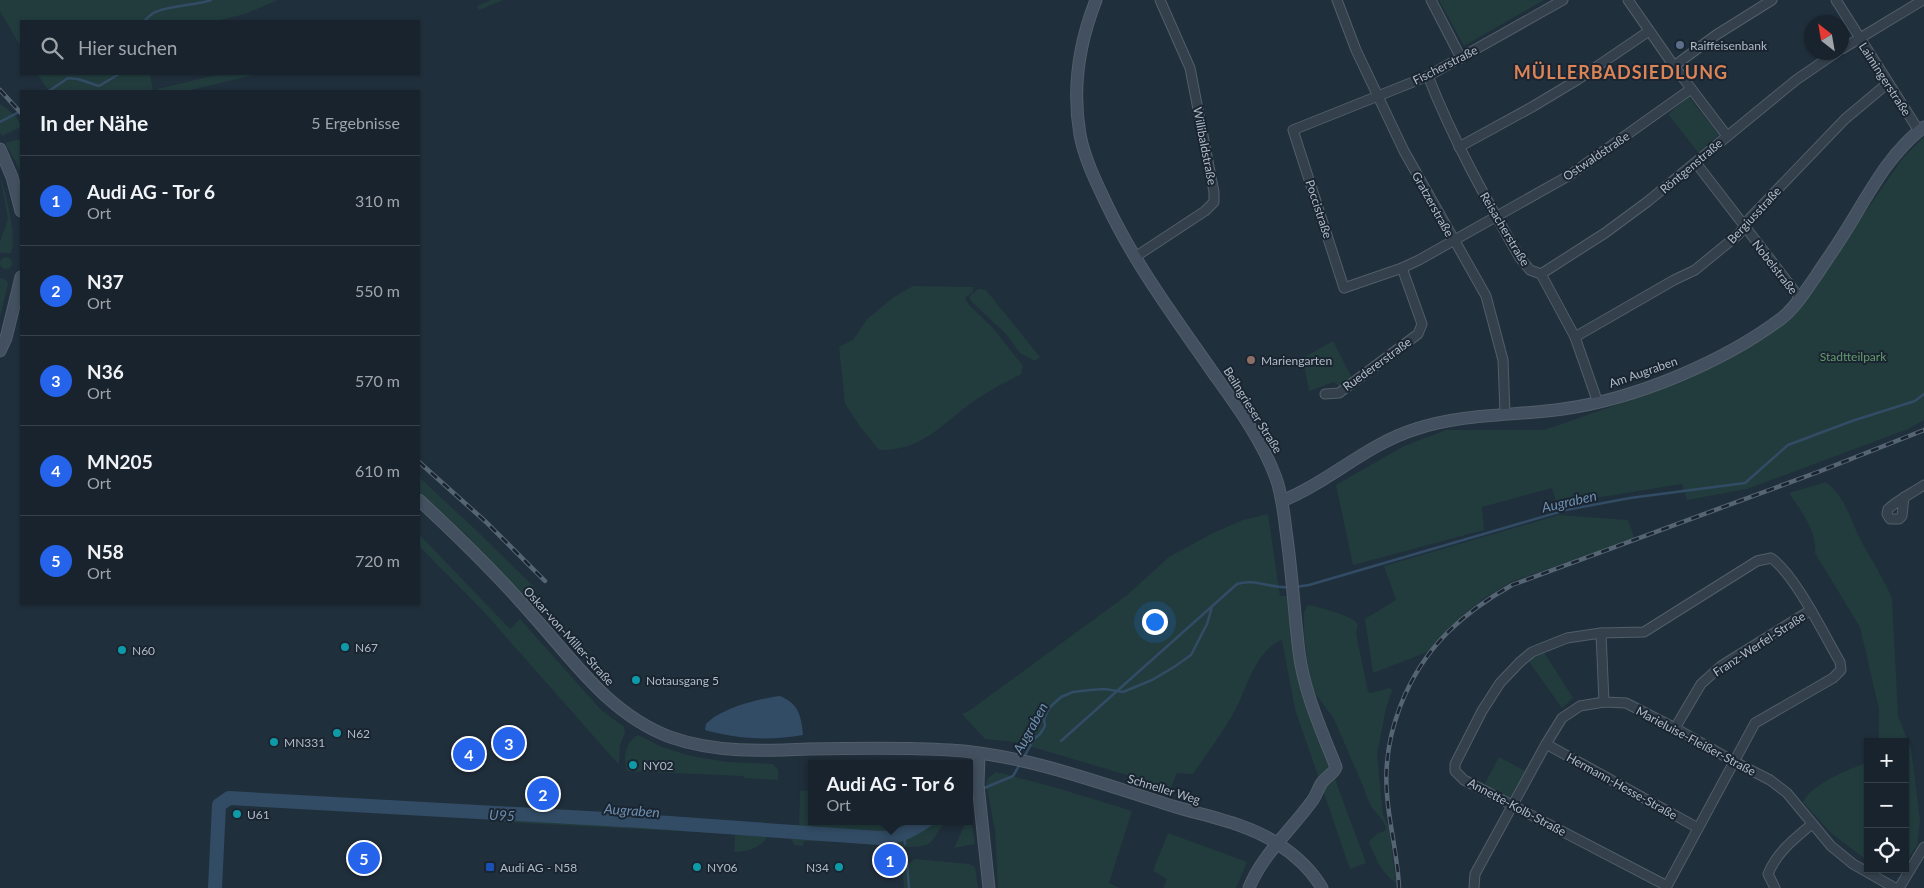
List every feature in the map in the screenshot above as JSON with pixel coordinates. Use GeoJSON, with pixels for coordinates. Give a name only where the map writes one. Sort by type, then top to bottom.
{"type":"FeatureCollection","features":[{"type":"Feature","properties":{"kind":"main road","name":"Beilngrieser Straße"},"geometry":{"type":"LineString","coordinates":[[1096,0],[1086,24],[1078,70],[1077,108],[1080,135],[1093,177],[1151,284],[1247,423],[1271,465],[1282,501],[1293,578],[1299,653],[1307,693],[1336,767],[1334,772],[1327,776],[1314,799],[1278,844]]}},
{"type":"Feature","properties":{"kind":"main road","name":"Am Augraben"},"geometry":{"type":"LineString","coordinates":[[1282,501],[1392,438],[1408,432],[1448,421],[1548,411],[1598,403],[1644,388],[1723,356],[1784,316],[1800,298],[1839,243],[1870,190],[1896,156],[1922,129]]}},
{"type":"Feature","properties":{"kind":"main road"},"geometry":{"type":"LineString","coordinates":[[0,150],[12,177],[20,207]]}},
{"type":"Feature","properties":{"kind":"main road"},"geometry":{"type":"LineString","coordinates":[[0,351],[6,338],[20,281]]}},
{"type":"Feature","properties":{"kind":"main road"},"geometry":{"type":"LineString","coordinates":[[6,338],[20,319]]}},
{"type":"Feature","properties":{"kind":"main road","name":"Oskar-von-Miller-Straße"},"geometry":{"type":"LineString","coordinates":[[420,501],[468,545],[535,617],[596,688],[631,717],[669,736],[718,748],[743,750],[913,749],[979,754]]}},
{"type":"Feature","properties":{"kind":"main road"},"geometry":{"type":"LineString","coordinates":[[979,754],[978,790],[989,888]]}},
{"type":"Feature","properties":{"kind":"main road","name":"Schneller Weg"},"geometry":{"type":"LineString","coordinates":[[979,754],[1015,758],[1245,828],[1278,844],[1307,869],[1322,888]]}},
{"type":"Feature","properties":{"kind":"main road"},"geometry":{"type":"LineString","coordinates":[[1249,888],[1254,877],[1278,844]]}},
{"type":"Feature","properties":{"kind":"street","name":"Willibaldstraße"},"geometry":{"type":"LineString","coordinates":[[1135,257],[1205,211],[1214,202],[1214,192],[1190,68],[1160,0]]}},
{"type":"Feature","properties":{"kind":"street","name":"Gratzerstraße"},"geometry":{"type":"LineString","coordinates":[[1337,0],[1377,96],[1404,151],[1486,296],[1503,360],[1504,414]]}},
{"type":"Feature","properties":{"kind":"street"},"geometry":{"type":"LineString","coordinates":[[1430,0],[1461,58]]}},
{"type":"Feature","properties":{"kind":"street","name":"Fischerstraße"},"geometry":{"type":"LineString","coordinates":[[1294,130],[1428,76],[1563,0]]}},
{"type":"Feature","properties":{"kind":"street"},"geometry":{"type":"LineString","coordinates":[[1628,0],[1674,66],[1727,136]]}},
{"type":"Feature","properties":{"kind":"street"},"geometry":{"type":"LineString","coordinates":[[1674,66],[1716,35],[1772,0]]}},
{"type":"Feature","properties":{"kind":"street","name":"Laimingerstraße"},"geometry":{"type":"LineString","coordinates":[[1836,0],[1888,83],[1922,129]]}},
{"type":"Feature","properties":{"kind":"street"},"geometry":{"type":"LineString","coordinates":[[1849,44],[1923,0]]}},
{"type":"Feature","properties":{"kind":"street"},"geometry":{"type":"LineString","coordinates":[[1459,147],[1577,80],[1649,31]]}},
{"type":"Feature","properties":{"kind":"street","name":"Röntgenstraße"},"geometry":{"type":"LineString","coordinates":[[1541,274],[1605,233],[1696,163],[1796,80],[1825,60]]}},
{"type":"Feature","properties":{"kind":"street","name":"Reisacherstraße"},"geometry":{"type":"LineString","coordinates":[[1428,76],[1446,121],[1459,147],[1520,258],[1530,270],[1541,274],[1575,337],[1598,403]]}},
{"type":"Feature","properties":{"kind":"street","name":"Bergiusstraße"},"geometry":{"type":"LineString","coordinates":[[1575,337],[1674,280],[1695,270],[1740,234],[1750,218],[1845,119],[1888,83]]}},
{"type":"Feature","properties":{"kind":"street","name":"Ostwaldstraße"},"geometry":{"type":"LineString","coordinates":[[1344,288],[1402,268],[1497,217],[1570,175],[1691,89]]}},
{"type":"Feature","properties":{"kind":"street","name":"Poccistraße"},"geometry":{"type":"LineString","coordinates":[[1294,130],[1344,288]]}},
{"type":"Feature","properties":{"kind":"street","name":"Nobelstraße"},"geometry":{"type":"LineString","coordinates":[[1696,163],[1800,298]]}},
{"type":"Feature","properties":{"kind":"street","name":"Ruedererstraße"},"geometry":{"type":"LineString","coordinates":[[1325,394],[1338,393],[1418,334],[1422,324],[1402,268]]}},
{"type":"Feature","properties":{"kind":"street"},"geometry":{"type":"LineString","coordinates":[[1904,497],[1924,485]]}},
{"type":"Feature","properties":{"kind":"street","name":"Annette-Kolb-Straße"},"geometry":{"type":"LineString","coordinates":[[1771,558],[1780,564],[1810,610],[1840,662],[1841,670],[1833,678],[1755,723],[1667,886],[1464,780],[1455,771],[1455,764],[1482,711],[1505,677],[1532,652],[1567,638],[1601,633],[1644,632],[1757,561],[1771,558]]}},
{"type":"Feature","properties":{"kind":"street","name":"Franz-Werfel-Straße"},"geometry":{"type":"LineString","coordinates":[[1675,728],[1701,684],[1721,666],[1810,610]]}},
{"type":"Feature","properties":{"kind":"street"},"geometry":{"type":"LineString","coordinates":[[1601,633],[1604,702]]}},
{"type":"Feature","properties":{"kind":"street","name":"Marieluise-Fleißer-Straße"},"geometry":{"type":"LineString","coordinates":[[1474,888],[1475,874],[1562,718],[1580,706],[1604,702],[1626,703],[1770,780],[1787,793],[1831,846],[1853,864],[1895,888]]}},
{"type":"Feature","properties":{"kind":"street","name":"Hermann-Hesse-Straße"},"geometry":{"type":"LineString","coordinates":[[1546,744],[1698,828]]}},
{"type":"Feature","properties":{"kind":"street"},"geometry":{"type":"LineString","coordinates":[[1776,888],[1768,874],[1771,866],[1784,847],[1812,824]]}},
{"type":"Feature","properties":{"kind":"street"},"geometry":{"type":"LineString","coordinates":[[1900,888],[1924,847]]}},
{"type":"Feature","properties":{"kind":"green space"},"geometry":{"type":"Polygon","coordinates":[[[0,0],[278,0],[245,14],[219,20],[20,20],[20,45],[0,11],[0,0]]]}},
{"type":"Feature","properties":{"kind":"green space"},"geometry":{"type":"Polygon","coordinates":[[[491,0],[503,0],[479,10],[477,6],[491,0]]]}},
{"type":"Feature","properties":{"kind":"green space"},"geometry":{"type":"Polygon","coordinates":[[[1439,0],[1544,0],[1464,46],[1439,0]]]}},
{"type":"Feature","properties":{"kind":"green space"},"geometry":{"type":"Polygon","coordinates":[[[38,75],[150,75],[153,90],[48,90],[38,75]]]}},
{"type":"Feature","properties":{"kind":"green space"},"geometry":{"type":"Polygon","coordinates":[[[217,75],[254,75],[190,90],[153,90],[217,75]]]}},
{"type":"Feature","properties":{"kind":"green space"},"geometry":{"type":"Polygon","coordinates":[[[1689,97],[1719,135],[1698,152],[1668,114],[1689,97]]]}},
{"type":"Feature","properties":{"kind":"green space"},"geometry":{"type":"Polygon","coordinates":[[[0,104],[16,116],[20,127],[2,136],[0,133],[0,104]]]}},
{"type":"Feature","properties":{"kind":"green space","name":"Stadtteilpark"},"geometry":{"type":"Polygon","coordinates":[[[1924,137],[1924,420],[1908,429],[1747,489],[1687,500],[1682,484],[1557,504],[1552,488],[1482,507],[1484,530],[1353,565],[1336,485],[1404,446],[1446,430],[1544,430],[1654,392],[1734,356],[1796,312],[1902,159],[1924,137]]]}},
{"type":"Feature","properties":{"kind":"green space"},"geometry":{"type":"Polygon","coordinates":[[[20,139],[20,170],[5,143],[20,139]]]}},
{"type":"Feature","properties":{"kind":"green space"},"geometry":{"type":"Polygon","coordinates":[[[0,175],[12,226],[11,253],[0,253],[0,242],[8,219],[0,175]]]}},
{"type":"Feature","properties":{"kind":"green space"},"geometry":{"type":"Polygon","coordinates":[[[6,257],[12,263],[6,269],[0,263],[6,257]]]}},
{"type":"Feature","properties":{"kind":"green space"},"geometry":{"type":"Polygon","coordinates":[[[2,278],[8,284],[0,318],[0,279],[2,278]]]}},
{"type":"Feature","properties":{"kind":"green space"},"geometry":{"type":"Polygon","coordinates":[[[913,286],[973,287],[973,292],[965,298],[969,305],[992,327],[1023,366],[1021,374],[977,399],[932,434],[909,446],[879,450],[859,425],[845,403],[839,347],[853,340],[868,318],[894,297],[913,286]]]}},
{"type":"Feature","properties":{"kind":"green space"},"geometry":{"type":"Polygon","coordinates":[[[978,289],[986,290],[1040,357],[1035,361],[1020,353],[1006,334],[972,302],[969,297],[978,289]]]}},
{"type":"Feature","properties":{"kind":"green space"},"geometry":{"type":"Polygon","coordinates":[[[1333,341],[1352,378],[1339,386],[1334,382],[1309,391],[1303,358],[1333,341]]]}},
{"type":"Feature","properties":{"kind":"green space"},"geometry":{"type":"Polygon","coordinates":[[[420,478],[537,590],[534,593],[545,603],[538,606],[531,604],[465,534],[420,493],[420,478]]]}},
{"type":"Feature","properties":{"kind":"green space"},"geometry":{"type":"Polygon","coordinates":[[[1826,482],[1833,488],[1842,501],[1892,598],[1898,716],[1907,738],[1879,738],[1879,709],[1860,627],[1815,553],[1811,529],[1789,493],[1826,482]]]}},
{"type":"Feature","properties":{"kind":"green space"},"geometry":{"type":"Polygon","coordinates":[[[1268,514],[1280,596],[1286,596],[1290,599],[1301,687],[1366,863],[1350,869],[1295,709],[1282,640],[1272,645],[1258,662],[1232,716],[1193,774],[1177,773],[1171,788],[1015,742],[985,739],[962,714],[969,711],[1126,596],[1169,557],[1213,533],[1243,520],[1268,514]]]}},
{"type":"Feature","properties":{"kind":"green space"},"geometry":{"type":"Polygon","coordinates":[[[1559,515],[1628,520],[1635,539],[1511,582],[1466,612],[1447,630],[1430,651],[1373,673],[1365,619],[1396,600],[1384,566],[1559,515]]]}},
{"type":"Feature","properties":{"kind":"green space"},"geometry":{"type":"Polygon","coordinates":[[[420,535],[510,629],[520,619],[601,710],[624,727],[625,733],[620,745],[619,765],[484,612],[420,547],[420,535]]]}},
{"type":"Feature","properties":{"kind":"green space"},"geometry":{"type":"Polygon","coordinates":[[[1308,605],[1342,615],[1356,622],[1358,626],[1356,633],[1368,692],[1371,693],[1389,688],[1392,690],[1386,708],[1377,755],[1383,814],[1389,828],[1396,883],[1383,870],[1369,842],[1377,834],[1386,830],[1384,824],[1370,804],[1334,719],[1313,690],[1304,632],[1304,612],[1308,605]]]}},
{"type":"Feature","properties":{"kind":"green space"},"geometry":{"type":"Polygon","coordinates":[[[1540,646],[1573,698],[1562,708],[1525,656],[1540,646]]]}},
{"type":"Feature","properties":{"kind":"green space"},"geometry":{"type":"Polygon","coordinates":[[[638,735],[662,747],[691,756],[727,762],[773,764],[778,770],[778,780],[744,778],[744,776],[627,771],[626,751],[630,742],[638,735]]]}},
{"type":"Feature","properties":{"kind":"green space"},"geometry":{"type":"Polygon","coordinates":[[[1909,744],[1920,821],[1917,845],[1909,857],[1909,744]]]}},
{"type":"Feature","properties":{"kind":"green space"},"geometry":{"type":"Polygon","coordinates":[[[1499,757],[1527,772],[1511,800],[1484,785],[1499,757]]]}},
{"type":"Feature","properties":{"kind":"green space"},"geometry":{"type":"Polygon","coordinates":[[[1864,764],[1864,858],[1831,833],[1803,802],[1815,788],[1864,764]]]}},
{"type":"Feature","properties":{"kind":"green space"},"geometry":{"type":"Polygon","coordinates":[[[996,772],[1054,787],[1132,811],[1109,883],[1120,888],[998,888],[995,831],[986,783],[988,778],[996,772]]]}},
{"type":"Feature","properties":{"kind":"green space"},"geometry":{"type":"Polygon","coordinates":[[[808,790],[808,825],[943,825],[930,843],[921,846],[902,847],[901,843],[804,841],[803,846],[795,845],[790,838],[791,825],[799,825],[800,791],[808,790]]]}},
{"type":"Feature","properties":{"kind":"green space"},"geometry":{"type":"Polygon","coordinates":[[[497,807],[768,823],[768,831],[765,840],[758,846],[734,852],[735,834],[504,822],[504,816],[496,815],[497,807]]]}},
{"type":"Feature","properties":{"kind":"green space"},"geometry":{"type":"Polygon","coordinates":[[[972,825],[975,844],[954,848],[964,826],[972,825]]]}},
{"type":"Feature","properties":{"kind":"green space"},"geometry":{"type":"Polygon","coordinates":[[[1168,833],[1247,862],[1236,888],[1163,888],[1167,879],[1153,871],[1168,833]]]}},
{"type":"Feature","properties":{"kind":"green space"},"geometry":{"type":"Polygon","coordinates":[[[915,859],[969,864],[975,867],[978,888],[904,888],[902,863],[909,863],[915,859]]]}},
{"type":"Feature","properties":{"kind":"water"},"geometry":{"type":"Polygon","coordinates":[[[780,696],[791,703],[798,711],[803,735],[754,738],[705,730],[706,724],[721,713],[761,699],[780,696]]]}},
{"type":"Feature","properties":{"kind":"waterway"},"geometry":{"type":"LineString","coordinates":[[146,20],[165,9],[211,0]]}},
{"type":"Feature","properties":{"kind":"waterway"},"geometry":{"type":"LineString","coordinates":[[50,90],[68,78],[78,79],[99,86],[117,75]]}},
{"type":"Feature","properties":{"kind":"waterway"},"geometry":{"type":"LineString","coordinates":[[0,122],[20,112]]}},
{"type":"Feature","properties":{"kind":"waterway","name":"Augraben"},"geometry":{"type":"LineString","coordinates":[[1295,587],[1309,585],[1566,510],[1630,498],[1745,483],[1788,445],[1852,421],[1915,401],[1924,394]]}},
{"type":"Feature","properties":{"kind":"waterway","name":"Augraben"},"geometry":{"type":"LineString","coordinates":[[1061,741],[1237,584],[1250,582],[1277,587],[1290,587]]}},
{"type":"Feature","properties":{"kind":"waterway","name":"Augraben"},"geometry":{"type":"LineString","coordinates":[[1024,757],[1034,739],[1045,726],[1044,719],[1049,708],[1061,697],[1073,692],[1090,690],[1105,689],[1123,692],[1152,680],[1191,655],[1207,624],[1212,607]]}},
{"type":"Feature","properties":{"kind":"waterway","name":"Augraben"},"geometry":{"type":"LineString","coordinates":[[982,789],[1013,776],[1020,764]]}},
{"type":"Feature","properties":{"kind":"waterway","name":"Augraben"},"geometry":{"type":"LineString","coordinates":[[215,888],[219,805],[229,798],[641,821],[879,838],[892,837],[920,825]]}},
{"type":"Feature","properties":{"kind":"waterway","name":"Augraben"},"geometry":{"type":"LineString","coordinates":[[494,811],[768,829]]}},
{"type":"Feature","properties":{"kind":"waterway","name":"Augraben"},"geometry":{"type":"LineString","coordinates":[[791,831],[892,838],[904,834],[919,825]]}},
{"type":"Feature","properties":{"kind":"waterway"},"geometry":{"type":"LineString","coordinates":[[904,834],[905,844]]}},
{"type":"Feature","properties":{"kind":"waterway"},"geometry":{"type":"LineString","coordinates":[[907,863],[909,888]]}},
{"type":"Feature","properties":{"kind":"railway"},"geometry":{"type":"LineString","coordinates":[[0,90],[20,112]]}},
{"type":"Feature","properties":{"kind":"railway"},"geometry":{"type":"LineString","coordinates":[[1399,888],[1387,794],[1387,772],[1393,728],[1400,706],[1420,666],[1433,648],[1463,618],[1512,585],[1818,472],[1924,430]]}},
{"type":"Feature","properties":{"kind":"railway"},"geometry":{"type":"LineString","coordinates":[[420,463],[486,522],[545,581]]}},
{"type":"Feature","properties":{"kind":"place","name":"Raiffeisenbank"},"geometry":{"type":"Point","coordinates":[1680,45]}},
{"type":"Feature","properties":{"kind":"place","name":"Mariengarten"},"geometry":{"type":"Point","coordinates":[1251,360]}},
{"type":"Feature","properties":{"kind":"place","name":"N67"},"geometry":{"type":"Point","coordinates":[345,647]}},
{"type":"Feature","properties":{"kind":"place","name":"N60"},"geometry":{"type":"Point","coordinates":[122,650]}},
{"type":"Feature","properties":{"kind":"place","name":"Notausgang 5"},"geometry":{"type":"Point","coordinates":[636,680]}},
{"type":"Feature","properties":{"kind":"place","name":"N62"},"geometry":{"type":"Point","coordinates":[337,733]}},
{"type":"Feature","properties":{"kind":"place","name":"MN331"},"geometry":{"type":"Point","coordinates":[274,742]}},
{"type":"Feature","properties":{"kind":"place","name":"N36"},"geometry":{"type":"Point","coordinates":[509,743]}},
{"type":"Feature","properties":{"kind":"place","name":"MN205"},"geometry":{"type":"Point","coordinates":[469,754]}},
{"type":"Feature","properties":{"kind":"place","name":"NY02"},"geometry":{"type":"Point","coordinates":[633,765]}},
{"type":"Feature","properties":{"kind":"place","name":"N37"},"geometry":{"type":"Point","coordinates":[543,794]}},
{"type":"Feature","properties":{"kind":"place","name":"U61"},"geometry":{"type":"Point","coordinates":[237,814]}},
{"type":"Feature","properties":{"kind":"place","name":"N58"},"geometry":{"type":"Point","coordinates":[364,858]}},
{"type":"Feature","properties":{"kind":"place","name":"Audi AG - Tor 6"},"geometry":{"type":"Point","coordinates":[890,860]}},
{"type":"Feature","properties":{"kind":"place","name":"Audi AG - N58"},"geometry":{"type":"Point","coordinates":[490,867]}},
{"type":"Feature","properties":{"kind":"place","name":"NY06"},"geometry":{"type":"Point","coordinates":[697,867]}},
{"type":"Feature","properties":{"kind":"place","name":"N34"},"geometry":{"type":"Point","coordinates":[839,867]}},
{"type":"Feature","properties":{"kind":"district","name":"MÜLLERBADSIEDLUNG"},"geometry":{"type":"Point","coordinates":[1621,72]}},
{"type":"Feature","properties":{"kind":"water label","name":"U95"},"geometry":{"type":"Point","coordinates":[502,815]}}]}
